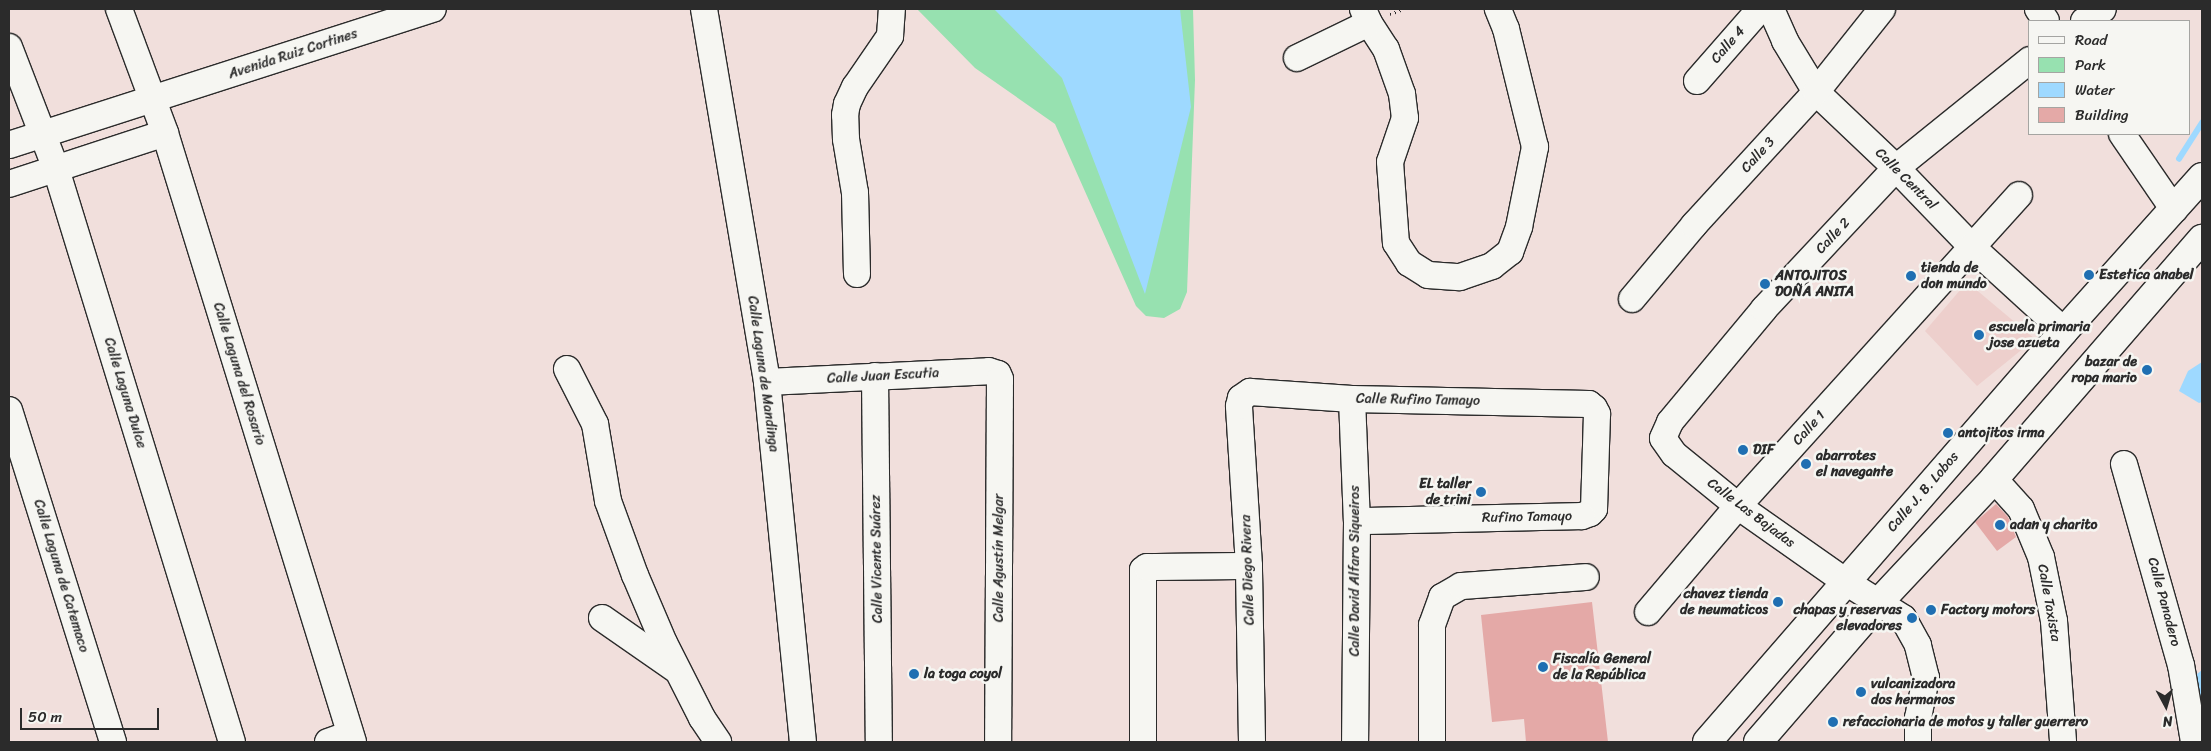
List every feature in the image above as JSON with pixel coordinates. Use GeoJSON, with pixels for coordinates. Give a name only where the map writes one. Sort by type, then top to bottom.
{"type":"FeatureCollection","features":[{"type":"Feature","properties":{"kind":"main road","name":"Calle J. B. Lobos"},"geometry":{"type":"LineString","coordinates":[[1707,742],[2064,331],[2202,177]]}},
{"type":"Feature","properties":{"kind":"main road"},"geometry":{"type":"LineString","coordinates":[[1758,742],[1880,601],[1994,479],[2202,238]]}},
{"type":"Feature","properties":{"kind":"street","name":"Calle Laguna del Rosario"},"geometry":{"type":"LineString","coordinates":[[119,9],[165,133],[344,740]]}},
{"type":"Feature","properties":{"kind":"street","name":"Calle Laguna de Mandinga"},"geometry":{"type":"LineString","coordinates":[[704,9],[767,382],[803,742]]}},
{"type":"Feature","properties":{"kind":"street"},"geometry":{"type":"LineString","coordinates":[[856,274],[855,193],[846,139],[845,115],[847,104],[855,87],[890,36],[892,9]]}},
{"type":"Feature","properties":{"kind":"street"},"geometry":{"type":"LineString","coordinates":[[1297,58],[1366,16],[1386,49],[1398,78],[1403,102],[1404,118],[1390,162],[1396,243],[1409,263],[1428,275],[1460,277],[1492,266],[1510,252],[1519,227],[1535,147],[1506,30],[1498,9]]}},
{"type":"Feature","properties":{"kind":"street","name":"Calle 4"},"geometry":{"type":"LineString","coordinates":[[1696,81],[1760,9]]}},
{"type":"Feature","properties":{"kind":"street","name":"Calle Central"},"geometry":{"type":"LineString","coordinates":[[1772,9],[1786,42],[1816,92],[1896,168],[1973,248],[2064,331]]}},
{"type":"Feature","properties":{"kind":"street","name":"Calle 3"},"geometry":{"type":"LineString","coordinates":[[1632,299],[1694,225],[1816,92],[1882,9]]}},
{"type":"Feature","properties":{"kind":"street"},"geometry":{"type":"LineString","coordinates":[[2038,9],[2045,20]]}},
{"type":"Feature","properties":{"kind":"street"},"geometry":{"type":"LineString","coordinates":[[2086,20],[2103,9]]}},
{"type":"Feature","properties":{"kind":"street","name":"Avenida Ruiz Cortines"},"geometry":{"type":"LineString","coordinates":[[9,145],[417,12]]}},
{"type":"Feature","properties":{"kind":"street","name":"Calle Laguna Dulce"},"geometry":{"type":"LineString","coordinates":[[9,47],[56,169],[232,742]]}},
{"type":"Feature","properties":{"kind":"street","name":"Calle 2"},"geometry":{"type":"LineString","coordinates":[[1663,438],[1670,422],[1764,309],[1896,168],[2028,62]]}},
{"type":"Feature","properties":{"kind":"street"},"geometry":{"type":"LineString","coordinates":[[9,184],[165,133]]}},
{"type":"Feature","properties":{"kind":"street"},"geometry":{"type":"LineString","coordinates":[[2123,135],[2174,210]]}},
{"type":"Feature","properties":{"kind":"street","name":"Calle 1"},"geometry":{"type":"LineString","coordinates":[[1648,612],[1738,506],[2019,195]]}},
{"type":"Feature","properties":{"kind":"street"},"geometry":{"type":"LineString","coordinates":[[567,370],[596,424],[608,501],[635,574],[678,671],[702,718],[718,742]]}},
{"type":"Feature","properties":{"kind":"street","name":"Calle Juan Escutia"},"geometry":{"type":"LineString","coordinates":[[767,382],[989,371],[998,374]]}},
{"type":"Feature","properties":{"kind":"street","name":"Calle Agustín Melgar"},"geometry":{"type":"LineString","coordinates":[[998,374],[1000,384],[998,742]]}},
{"type":"Feature","properties":{"kind":"street","name":"Calle Vicente Suárez"},"geometry":{"type":"LineString","coordinates":[[874,376],[879,742]]}},
{"type":"Feature","properties":{"kind":"street","name":"Calle Rufino Tamayo"},"geometry":{"type":"LineString","coordinates":[[1242,398],[1250,392],[1352,399],[1589,404],[1594,408]]}},
{"type":"Feature","properties":{"kind":"street","name":"Calle Diego Rivera"},"geometry":{"type":"LineString","coordinates":[[1242,398],[1239,406],[1249,566],[1252,742]]}},
{"type":"Feature","properties":{"kind":"street","name":"Calle David Alfaro Siqueiros"},"geometry":{"type":"LineString","coordinates":[[1352,399],[1357,520],[1355,742]]}},
{"type":"Feature","properties":{"kind":"street","name":"Rufino Tamayo"},"geometry":{"type":"LineString","coordinates":[[1357,520],[1582,516],[1590,513],[1594,509],[1596,414],[1594,408]]}},
{"type":"Feature","properties":{"kind":"street","name":"Calle Laguna de Catemaco"},"geometry":{"type":"LineString","coordinates":[[9,410],[113,742]]}},
{"type":"Feature","properties":{"kind":"street","name":"Calle Las Bajadas"},"geometry":{"type":"LineString","coordinates":[[1663,438],[1674,454],[1738,506],[1846,582],[1880,601],[1903,618],[1918,645],[1926,678],[1918,718],[1918,742]]}},
{"type":"Feature","properties":{"kind":"street","name":"Calle Panadero"},"geometry":{"type":"LineString","coordinates":[[2124,464],[2192,663],[2194,742]]}},
{"type":"Feature","properties":{"kind":"street","name":"Calle Taxista"},"geometry":{"type":"LineString","coordinates":[[1994,479],[2021,509],[2041,557],[2054,621],[2063,742]]}},
{"type":"Feature","properties":{"kind":"street"},"geometry":{"type":"LineString","coordinates":[[1144,742],[1143,570],[1147,567],[1249,566]]}},
{"type":"Feature","properties":{"kind":"street"},"geometry":{"type":"LineString","coordinates":[[1432,742],[1432,625],[1442,597],[1461,586],[1586,577]]}},
{"type":"Feature","properties":{"kind":"street"},"geometry":{"type":"LineString","coordinates":[[602,618],[678,671]]}},
{"type":"Feature","properties":{"kind":"shaded area","name":"escuela primaria jose azueta"},"geometry":{"type":"Polygon","coordinates":[[[1967,282],[2035,339],[1977,386],[1925,331],[1967,282]]]}},
{"type":"Feature","properties":{"kind":"green space"},"geometry":{"type":"Polygon","coordinates":[[[917,9],[1193,9],[1195,80],[1187,292],[1180,309],[1164,318],[1146,316],[1136,306],[1055,124],[975,68],[917,9]]]}},
{"type":"Feature","properties":{"kind":"water"},"geometry":{"type":"Polygon","coordinates":[[[994,9],[1180,9],[1191,107],[1145,294],[1062,78],[994,9]]]}},
{"type":"Feature","properties":{"kind":"water"},"geometry":{"type":"Polygon","coordinates":[[[2202,362],[2202,402],[2199,403],[2179,391],[2188,371],[2202,362]]]}},
{"type":"Feature","properties":{"kind":"water"},"geometry":{"type":"Polygon","coordinates":[[[2202,670],[2202,742],[2192,678],[2202,670]]]}},
{"type":"Feature","properties":{"kind":"building","name":"adan y charito"},"geometry":{"type":"Polygon","coordinates":[[[1996,504],[2008,517],[2016,537],[1997,551],[1975,522],[1996,504]]]}},
{"type":"Feature","properties":{"kind":"building","name":"Fiscalía General de la República"},"geometry":{"type":"Polygon","coordinates":[[[1592,602],[1608,742],[1526,742],[1524,719],[1492,722],[1481,615],[1592,602]]]}},
{"type":"Feature","properties":{"kind":"waterway"},"geometry":{"type":"LineString","coordinates":[[2179,159],[2202,123]]}},
{"type":"Feature","properties":{"kind":"place","name":"Estetica anabel"},"geometry":{"type":"Point","coordinates":[2089,275]}},
{"type":"Feature","properties":{"kind":"place","name":"tienda de don mundo"},"geometry":{"type":"Point","coordinates":[1911,276]}},
{"type":"Feature","properties":{"kind":"place","name":"ANTOJITOS DOÑA ANITA"},"geometry":{"type":"Point","coordinates":[1765,284]}},
{"type":"Feature","properties":{"kind":"place","name":"escuela primaria jose azueta"},"geometry":{"type":"Point","coordinates":[1979,335]}},
{"type":"Feature","properties":{"kind":"place","name":"bazar de ropa mario"},"geometry":{"type":"Point","coordinates":[2147,370]}},
{"type":"Feature","properties":{"kind":"place","name":"antojitos irma"},"geometry":{"type":"Point","coordinates":[1948,433]}},
{"type":"Feature","properties":{"kind":"place","name":"DIF"},"geometry":{"type":"Point","coordinates":[1743,450]}},
{"type":"Feature","properties":{"kind":"place","name":"abarrotes el navegante"},"geometry":{"type":"Point","coordinates":[1806,464]}},
{"type":"Feature","properties":{"kind":"place","name":"EL taller de trini"},"geometry":{"type":"Point","coordinates":[1481,492]}},
{"type":"Feature","properties":{"kind":"place","name":"adan y charito"},"geometry":{"type":"Point","coordinates":[2000,525]}},
{"type":"Feature","properties":{"kind":"place","name":"chavez tienda de neumaticos"},"geometry":{"type":"Point","coordinates":[1778,602]}},
{"type":"Feature","properties":{"kind":"place","name":"Factory motors"},"geometry":{"type":"Point","coordinates":[1931,610]}},
{"type":"Feature","properties":{"kind":"place","name":"chapas y reservas elevadores"},"geometry":{"type":"Point","coordinates":[1912,618]}},
{"type":"Feature","properties":{"kind":"place","name":"Fiscalía General de la República"},"geometry":{"type":"Point","coordinates":[1543,667]}},
{"type":"Feature","properties":{"kind":"place","name":"la toga coyol"},"geometry":{"type":"Point","coordinates":[914,674]}},
{"type":"Feature","properties":{"kind":"place","name":"vulcanizadora dos hermanos"},"geometry":{"type":"Point","coordinates":[1861,692]}},
{"type":"Feature","properties":{"kind":"place","name":"refaccionaria de motos y taller guerrero"},"geometry":{"type":"Point","coordinates":[1833,722]}}]}
